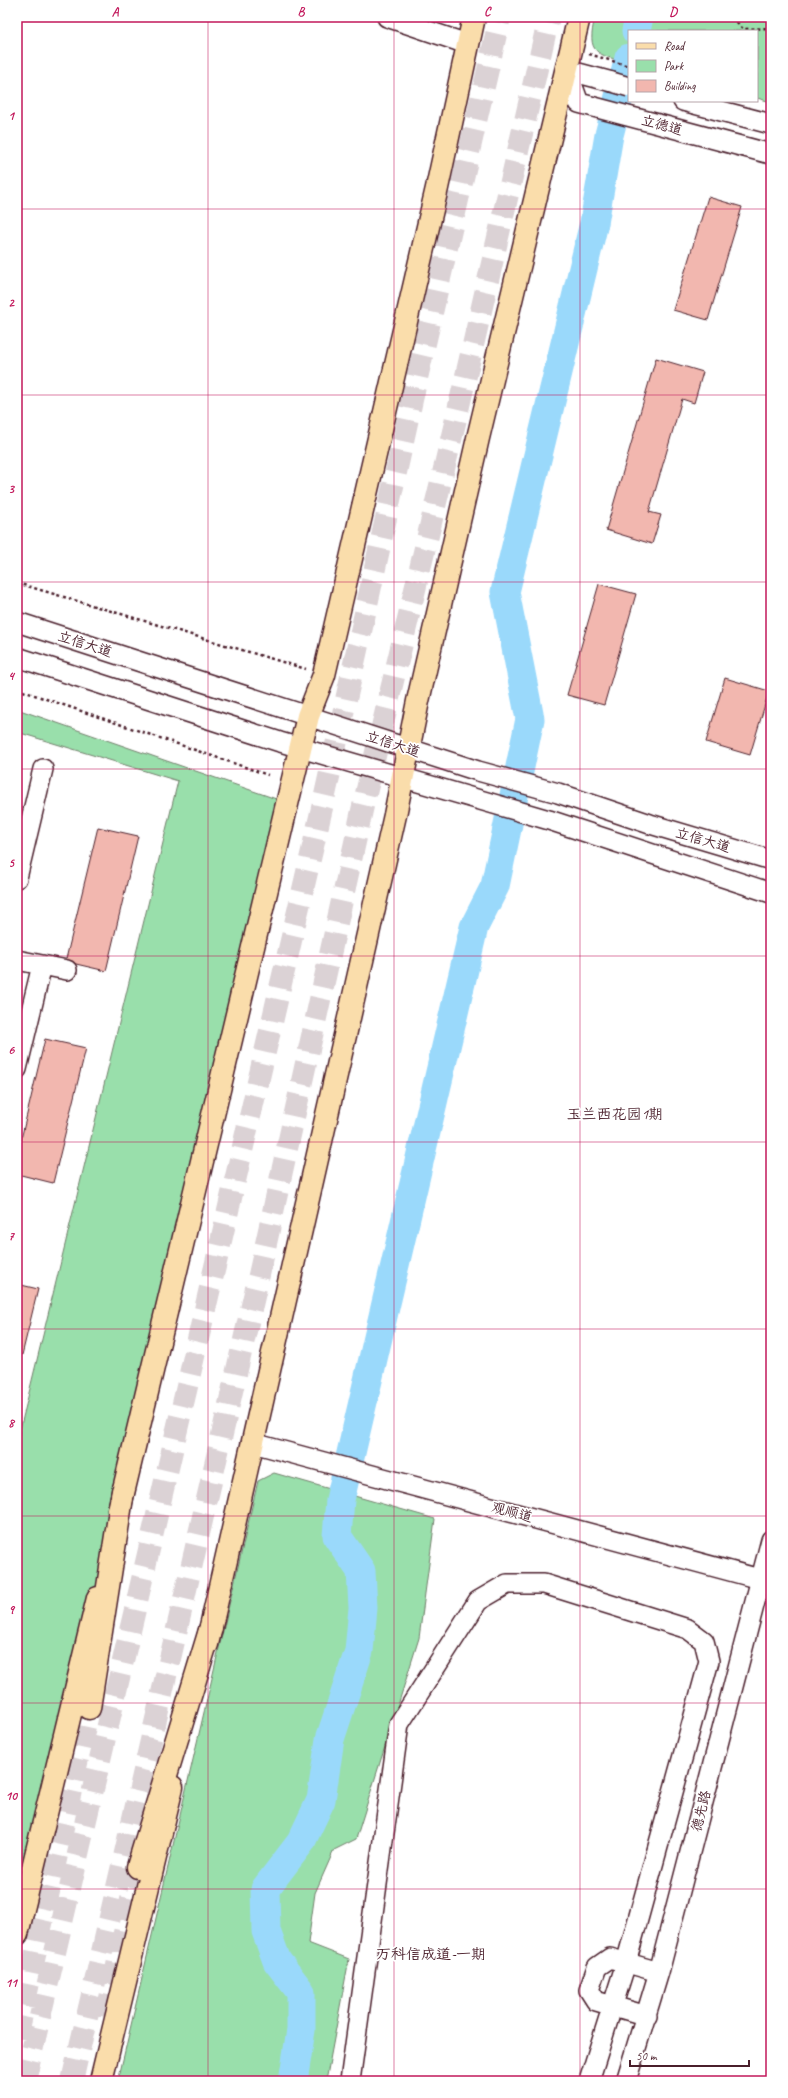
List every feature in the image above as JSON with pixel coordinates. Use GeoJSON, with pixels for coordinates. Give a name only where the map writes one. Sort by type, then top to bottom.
{"type":"FeatureCollection","features":[{"type":"Feature","properties":{"kind":"main road"},"geometry":{"type":"LineString","coordinates":[[17,1934],[302,748],[308,716],[324,674],[437,188],[474,17]]}},
{"type":"Feature","properties":{"kind":"main road"},"geometry":{"type":"LineString","coordinates":[[101,2081],[211,1627],[395,815],[402,776],[478,438],[568,70],[579,17]]}},
{"type":"Feature","properties":{"kind":"main road"},"geometry":{"type":"LineString","coordinates":[[89,1708],[123,1491]]}},
{"type":"Feature","properties":{"kind":"main road"},"geometry":{"type":"LineString","coordinates":[[138,1867],[211,1627]]}},
{"type":"Feature","properties":{"kind":"street"},"geometry":{"type":"LineString","coordinates":[[387,17],[467,44]]}},
{"type":"Feature","properties":{"kind":"street"},"geometry":{"type":"LineString","coordinates":[[568,70],[620,84]]}},
{"type":"Feature","properties":{"kind":"street","name":"立德道"},"geometry":{"type":"LineString","coordinates":[[568,70],[579,103],[771,154]]}},
{"type":"Feature","properties":{"kind":"street","name":"立德道"},"geometry":{"type":"LineString","coordinates":[[687,102],[771,124]]}},
{"type":"Feature","properties":{"kind":"street","name":"立信大道"},"geometry":{"type":"LineString","coordinates":[[17,622],[478,771],[558,793],[650,824],[771,860]]}},
{"type":"Feature","properties":{"kind":"street","name":"立信大道"},"geometry":{"type":"LineString","coordinates":[[17,657],[302,748],[549,820],[771,893]]}},
{"type":"Feature","properties":{"kind":"street"},"geometry":{"type":"LineString","coordinates":[[17,878],[43,769]]}},
{"type":"Feature","properties":{"kind":"street"},"geometry":{"type":"LineString","coordinates":[[17,960],[67,970]]}},
{"type":"Feature","properties":{"kind":"street"},"geometry":{"type":"LineString","coordinates":[[17,1069],[42,965]]}},
{"type":"Feature","properties":{"kind":"street","name":"观顺道"},"geometry":{"type":"LineString","coordinates":[[253,1439],[333,1459],[767,1576]]}},
{"type":"Feature","properties":{"kind":"street","name":"德先路"},"geometry":{"type":"LineString","coordinates":[[634,2081],[666,1974],[767,1576],[771,1540]]}},
{"type":"Feature","properties":{"kind":"street","name":"德先路"},"geometry":{"type":"LineString","coordinates":[[626,2081],[647,2016],[767,1576]]}},
{"type":"Feature","properties":{"kind":"street"},"geometry":{"type":"LineString","coordinates":[[350,2081],[399,1724],[478,1601],[507,1584],[544,1584],[688,1629],[704,1641],[709,1661],[626,1963],[589,2081]]}},
{"type":"Feature","properties":{"kind":"street"},"geometry":{"type":"LineString","coordinates":[[647,2016],[596,2001],[589,1990],[597,1967],[610,1958],[659,1972]]}},
{"type":"Feature","properties":{"kind":"path"},"geometry":{"type":"LineString","coordinates":[[737,17],[735,20],[743,29],[771,28]]}},
{"type":"Feature","properties":{"kind":"path"},"geometry":{"type":"LineString","coordinates":[[588,47],[589,54],[628,66]]}},
{"type":"Feature","properties":{"kind":"path"},"geometry":{"type":"LineString","coordinates":[[17,582],[311,671]]}},
{"type":"Feature","properties":{"kind":"path"},"geometry":{"type":"LineString","coordinates":[[17,689],[268,775]]}},
{"type":"Feature","properties":{"kind":"green space"},"geometry":{"type":"Polygon","coordinates":[[[595,17],[771,17],[771,102],[758,98],[758,30],[628,30],[628,63],[608,57],[596,50],[592,39],[595,17]]]}},
{"type":"Feature","properties":{"kind":"green space"},"geometry":{"type":"Polygon","coordinates":[[[17,709],[282,801],[17,1923],[17,1442],[178,781],[17,732],[17,709]]]}},
{"type":"Feature","properties":{"kind":"green space"},"geometry":{"type":"Polygon","coordinates":[[[274,1473],[435,1519],[419,1638],[356,1839],[334,1850],[315,1893],[308,1943],[349,1959],[326,2081],[118,2081],[258,1481],[274,1473]]]}},
{"type":"Feature","properties":{"kind":"building"},"geometry":{"type":"Polygon","coordinates":[[[708,197],[742,207],[708,320],[673,310],[708,197]]]}},
{"type":"Feature","properties":{"kind":"building"},"geometry":{"type":"Polygon","coordinates":[[[656,358],[703,372],[694,403],[682,399],[649,512],[661,515],[652,544],[606,530],[656,358]]]}},
{"type":"Feature","properties":{"kind":"building"},"geometry":{"type":"Polygon","coordinates":[[[599,584],[636,594],[604,705],[567,695],[599,584]]]}},
{"type":"Feature","properties":{"kind":"building"},"geometry":{"type":"Polygon","coordinates":[[[725,678],[769,691],[750,755],[706,742],[725,678]]]}},
{"type":"Feature","properties":{"kind":"building"},"geometry":{"type":"Polygon","coordinates":[[[98,827],[138,836],[106,971],[76,964],[66,959],[98,827]]]}},
{"type":"Feature","properties":{"kind":"building"},"geometry":{"type":"Polygon","coordinates":[[[45,1039],[86,1048],[53,1183],[17,1174],[17,1156],[45,1039]]]}},
{"type":"Feature","properties":{"kind":"building"},"geometry":{"type":"Polygon","coordinates":[[[17,1284],[38,1289],[22,1355],[17,1354],[17,1284]]]}},
{"type":"Feature","properties":{"kind":"waterway"},"geometry":{"type":"LineString","coordinates":[[636,30],[639,17]]}},
{"type":"Feature","properties":{"kind":"waterway"},"geometry":{"type":"LineString","coordinates":[[293,2081],[301,2030],[301,1992],[277,1961],[266,1931],[265,1889],[301,1842],[321,1800],[330,1739],[359,1651],[363,1608],[361,1571],[337,1536],[340,1500],[474,927],[495,886],[530,719],[505,592],[594,223],[609,135],[628,62]]}},
{"type":"Feature","properties":{"kind":"tunnel"},"geometry":{"type":"LineString","coordinates":[[25,2081],[325,795],[412,400],[500,17]]}},
{"type":"Feature","properties":{"kind":"tunnel"},"geometry":{"type":"LineString","coordinates":[[72,2081],[259,1275],[363,806],[455,423],[549,17]]}},
{"type":"Feature","properties":{"kind":"tunnel"},"geometry":{"type":"LineString","coordinates":[[17,2038],[89,1708]]}},
{"type":"Feature","properties":{"kind":"tunnel"},"geometry":{"type":"LineString","coordinates":[[106,2017],[138,1867]]}},
{"type":"Feature","properties":{"kind":"district","name":"玉兰西花园1期"},"geometry":{"type":"Point","coordinates":[615,1114]}},
{"type":"Feature","properties":{"kind":"district","name":"万科信成道-一期"},"geometry":{"type":"Point","coordinates":[431,1954]}}]}
